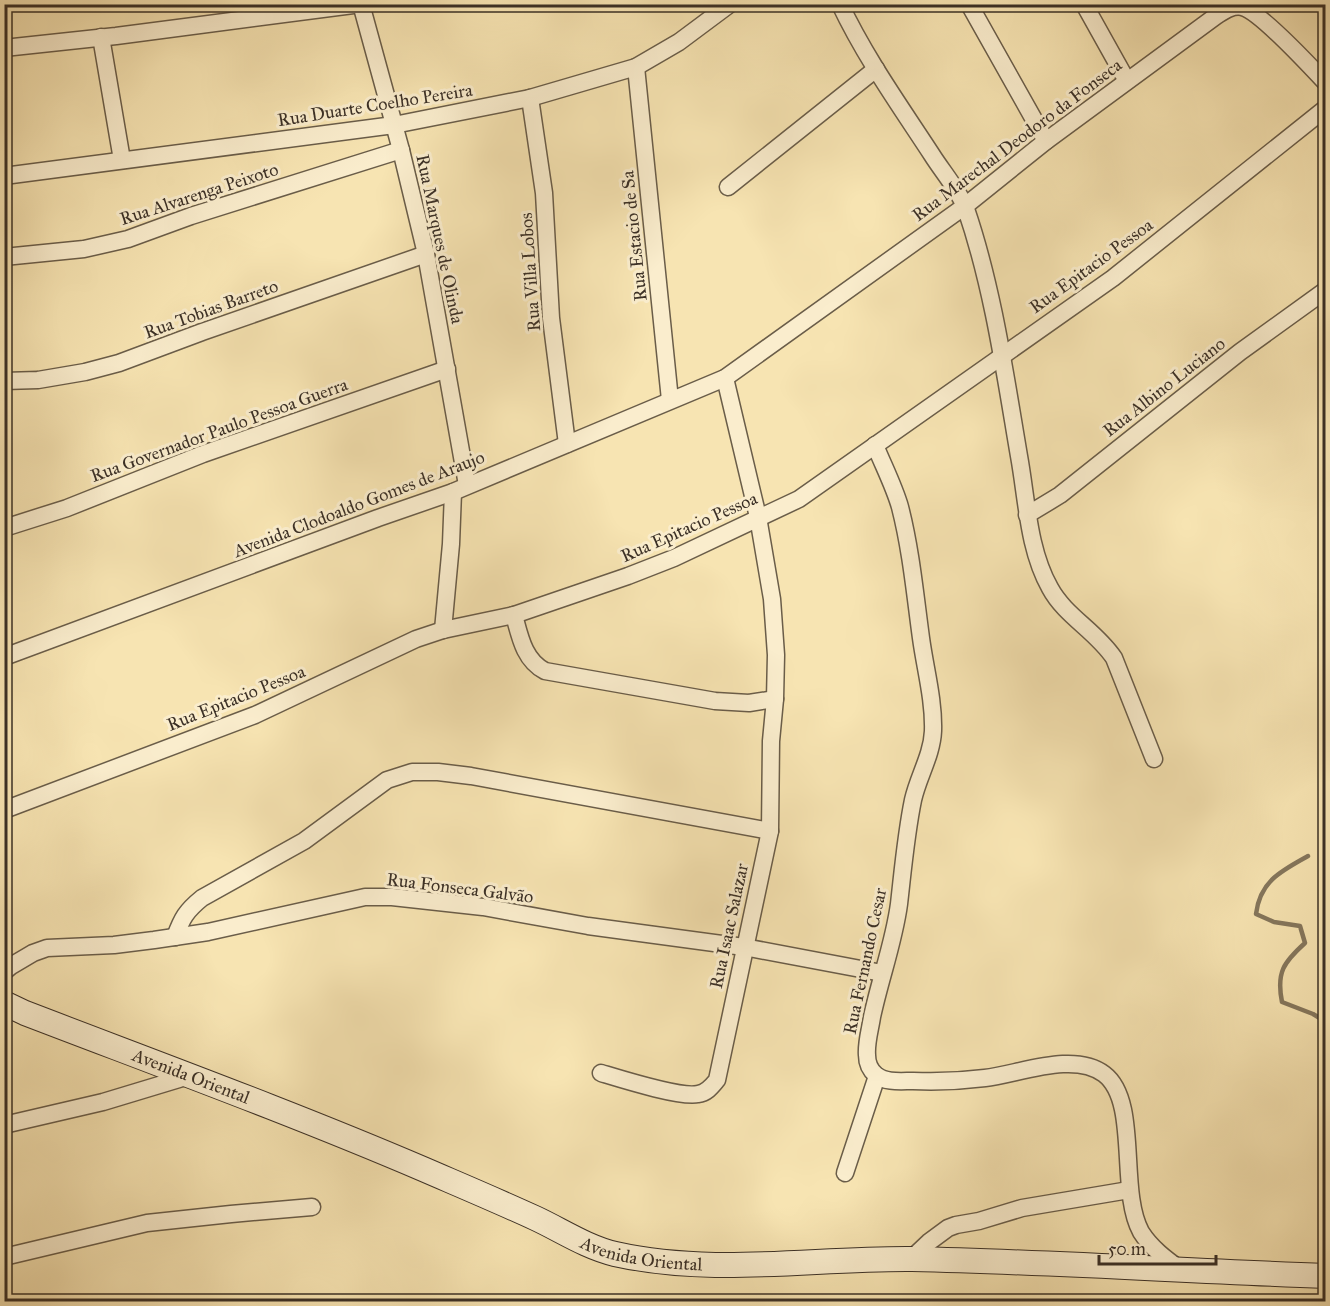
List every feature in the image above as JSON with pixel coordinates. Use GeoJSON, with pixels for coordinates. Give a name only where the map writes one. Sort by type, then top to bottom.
{"type":"FeatureCollection","features":[{"type":"Feature","properties":{"kind":"street"},"geometry":{"type":"LineString","coordinates":[[4,48],[101,38],[361,4]]}},
{"type":"Feature","properties":{"kind":"street","name":"Rua Marques de Olinda"},"geometry":{"type":"LineString","coordinates":[[361,4],[402,150],[426,254],[447,369],[460,489],[451,544],[443,630]]}},
{"type":"Feature","properties":{"kind":"street","name":"Rua Duarte Coelho Pereira"},"geometry":{"type":"LineString","coordinates":[[4,176],[394,125],[530,98],[636,67],[679,42],[730,4]]}},
{"type":"Feature","properties":{"kind":"street"},"geometry":{"type":"LineString","coordinates":[[840,4],[876,69],[965,206],[981,261],[1002,354],[1027,515],[1039,561],[1049,587],[1060,603],[1107,648],[1114,658],[1154,759]]}},
{"type":"Feature","properties":{"kind":"street"},"geometry":{"type":"LineString","coordinates":[[969,4],[1046,141]]}},
{"type":"Feature","properties":{"kind":"street"},"geometry":{"type":"LineString","coordinates":[[1089,6],[1127,81]]}},
{"type":"Feature","properties":{"kind":"street","name":"Rua Marechal Deodoro da Fonseca"},"geometry":{"type":"LineString","coordinates":[[725,378],[965,206],[1046,141],[1228,9],[1238,6],[1245,8],[1264,22],[1326,83]]}},
{"type":"Feature","properties":{"kind":"street"},"geometry":{"type":"LineString","coordinates":[[101,38],[122,160]]}},
{"type":"Feature","properties":{"kind":"street","name":"Rua Estacio de Sa"},"geometry":{"type":"LineString","coordinates":[[636,67],[670,400]]}},
{"type":"Feature","properties":{"kind":"street"},"geometry":{"type":"LineString","coordinates":[[728,187],[876,69]]}},
{"type":"Feature","properties":{"kind":"street","name":"Rua Villa Lobos"},"geometry":{"type":"LineString","coordinates":[[530,98],[544,193],[550,308],[567,444]]}},
{"type":"Feature","properties":{"kind":"street","name":"Rua Epitacio Pessoa"},"geometry":{"type":"LineString","coordinates":[[4,810],[255,715],[416,639],[443,630],[514,615],[628,576],[674,558],[800,499],[1002,354],[1113,278],[1326,108]]}},
{"type":"Feature","properties":{"kind":"street","name":"Rua Alvarenga Peixoto"},"geometry":{"type":"LineString","coordinates":[[4,257],[84,249],[129,239],[191,216],[402,150]]}},
{"type":"Feature","properties":{"kind":"street","name":"Rua Tobias Barreto"},"geometry":{"type":"LineString","coordinates":[[4,381],[38,380],[85,372],[119,363],[426,254]]}},
{"type":"Feature","properties":{"kind":"street","name":"Rua Albino Luciano"},"geometry":{"type":"LineString","coordinates":[[1027,515],[1060,495],[1240,352],[1326,290]]}},
{"type":"Feature","properties":{"kind":"street","name":"Rua Governador Paulo Pessoa Guerra"},"geometry":{"type":"LineString","coordinates":[[4,528],[67,508],[203,454],[447,369]]}},
{"type":"Feature","properties":{"kind":"street","name":"Avenida Clodoaldo Gomes de Araujo"},"geometry":{"type":"LineString","coordinates":[[4,657],[460,489],[725,378]]}},
{"type":"Feature","properties":{"kind":"street","name":"Rua Isaac Salazar"},"geometry":{"type":"LineString","coordinates":[[601,1073],[686,1095],[700,1094],[710,1089],[717,1080],[770,831],[771,741],[776,655],[772,599],[758,517],[725,378]]}},
{"type":"Feature","properties":{"kind":"street","name":"Rua Fernando Cesar"},"geometry":{"type":"LineString","coordinates":[[875,445],[899,504],[910,550],[932,702],[933,732],[930,749],[913,800],[904,850],[895,926],[882,973],[867,1047],[869,1066],[877,1076]]}},
{"type":"Feature","properties":{"kind":"street"},"geometry":{"type":"LineString","coordinates":[[514,615],[527,656],[534,665],[545,671],[715,702],[749,703],[775,699]]}},
{"type":"Feature","properties":{"kind":"street"},"geometry":{"type":"LineString","coordinates":[[175,937],[183,917],[202,898],[304,841],[387,780],[412,772],[471,776],[770,831]]}},
{"type":"Feature","properties":{"kind":"street","name":"Rua Fonseca Galvão"},"geometry":{"type":"LineString","coordinates":[[4,972],[33,952],[47,948],[114,945],[175,937],[208,932],[365,897],[392,897],[483,907],[588,926],[744,947],[882,973]]}},
{"type":"Feature","properties":{"kind":"street","name":"Avenida Oriental"},"geometry":{"type":"LineString","coordinates":[[4,1003],[391,1155],[610,1253],[648,1261],[719,1266],[911,1259],[1326,1276]]}},
{"type":"Feature","properties":{"kind":"street"},"geometry":{"type":"LineString","coordinates":[[845,1173],[877,1076],[888,1081],[937,1082],[987,1078],[1049,1065],[1093,1067],[1105,1074],[1119,1095],[1126,1134],[1129,1190],[1134,1216],[1142,1232],[1164,1257],[1182,1270]]}},
{"type":"Feature","properties":{"kind":"street"},"geometry":{"type":"LineString","coordinates":[[4,1125],[103,1102],[189,1076]]}},
{"type":"Feature","properties":{"kind":"street"},"geometry":{"type":"LineString","coordinates":[[911,1259],[928,1242],[956,1225],[979,1221],[1022,1208],[1129,1190]]}},
{"type":"Feature","properties":{"kind":"street"},"geometry":{"type":"LineString","coordinates":[[4,1257],[147,1223],[312,1207]]}},
{"type":"Feature","properties":{"kind":"waterway"},"geometry":{"type":"LineString","coordinates":[[1308,856],[1273,878],[1262,893],[1256,914],[1274,922],[1300,926],[1305,943],[1283,968],[1280,983],[1282,1002],[1313,1014],[1326,1022]]}}]}
